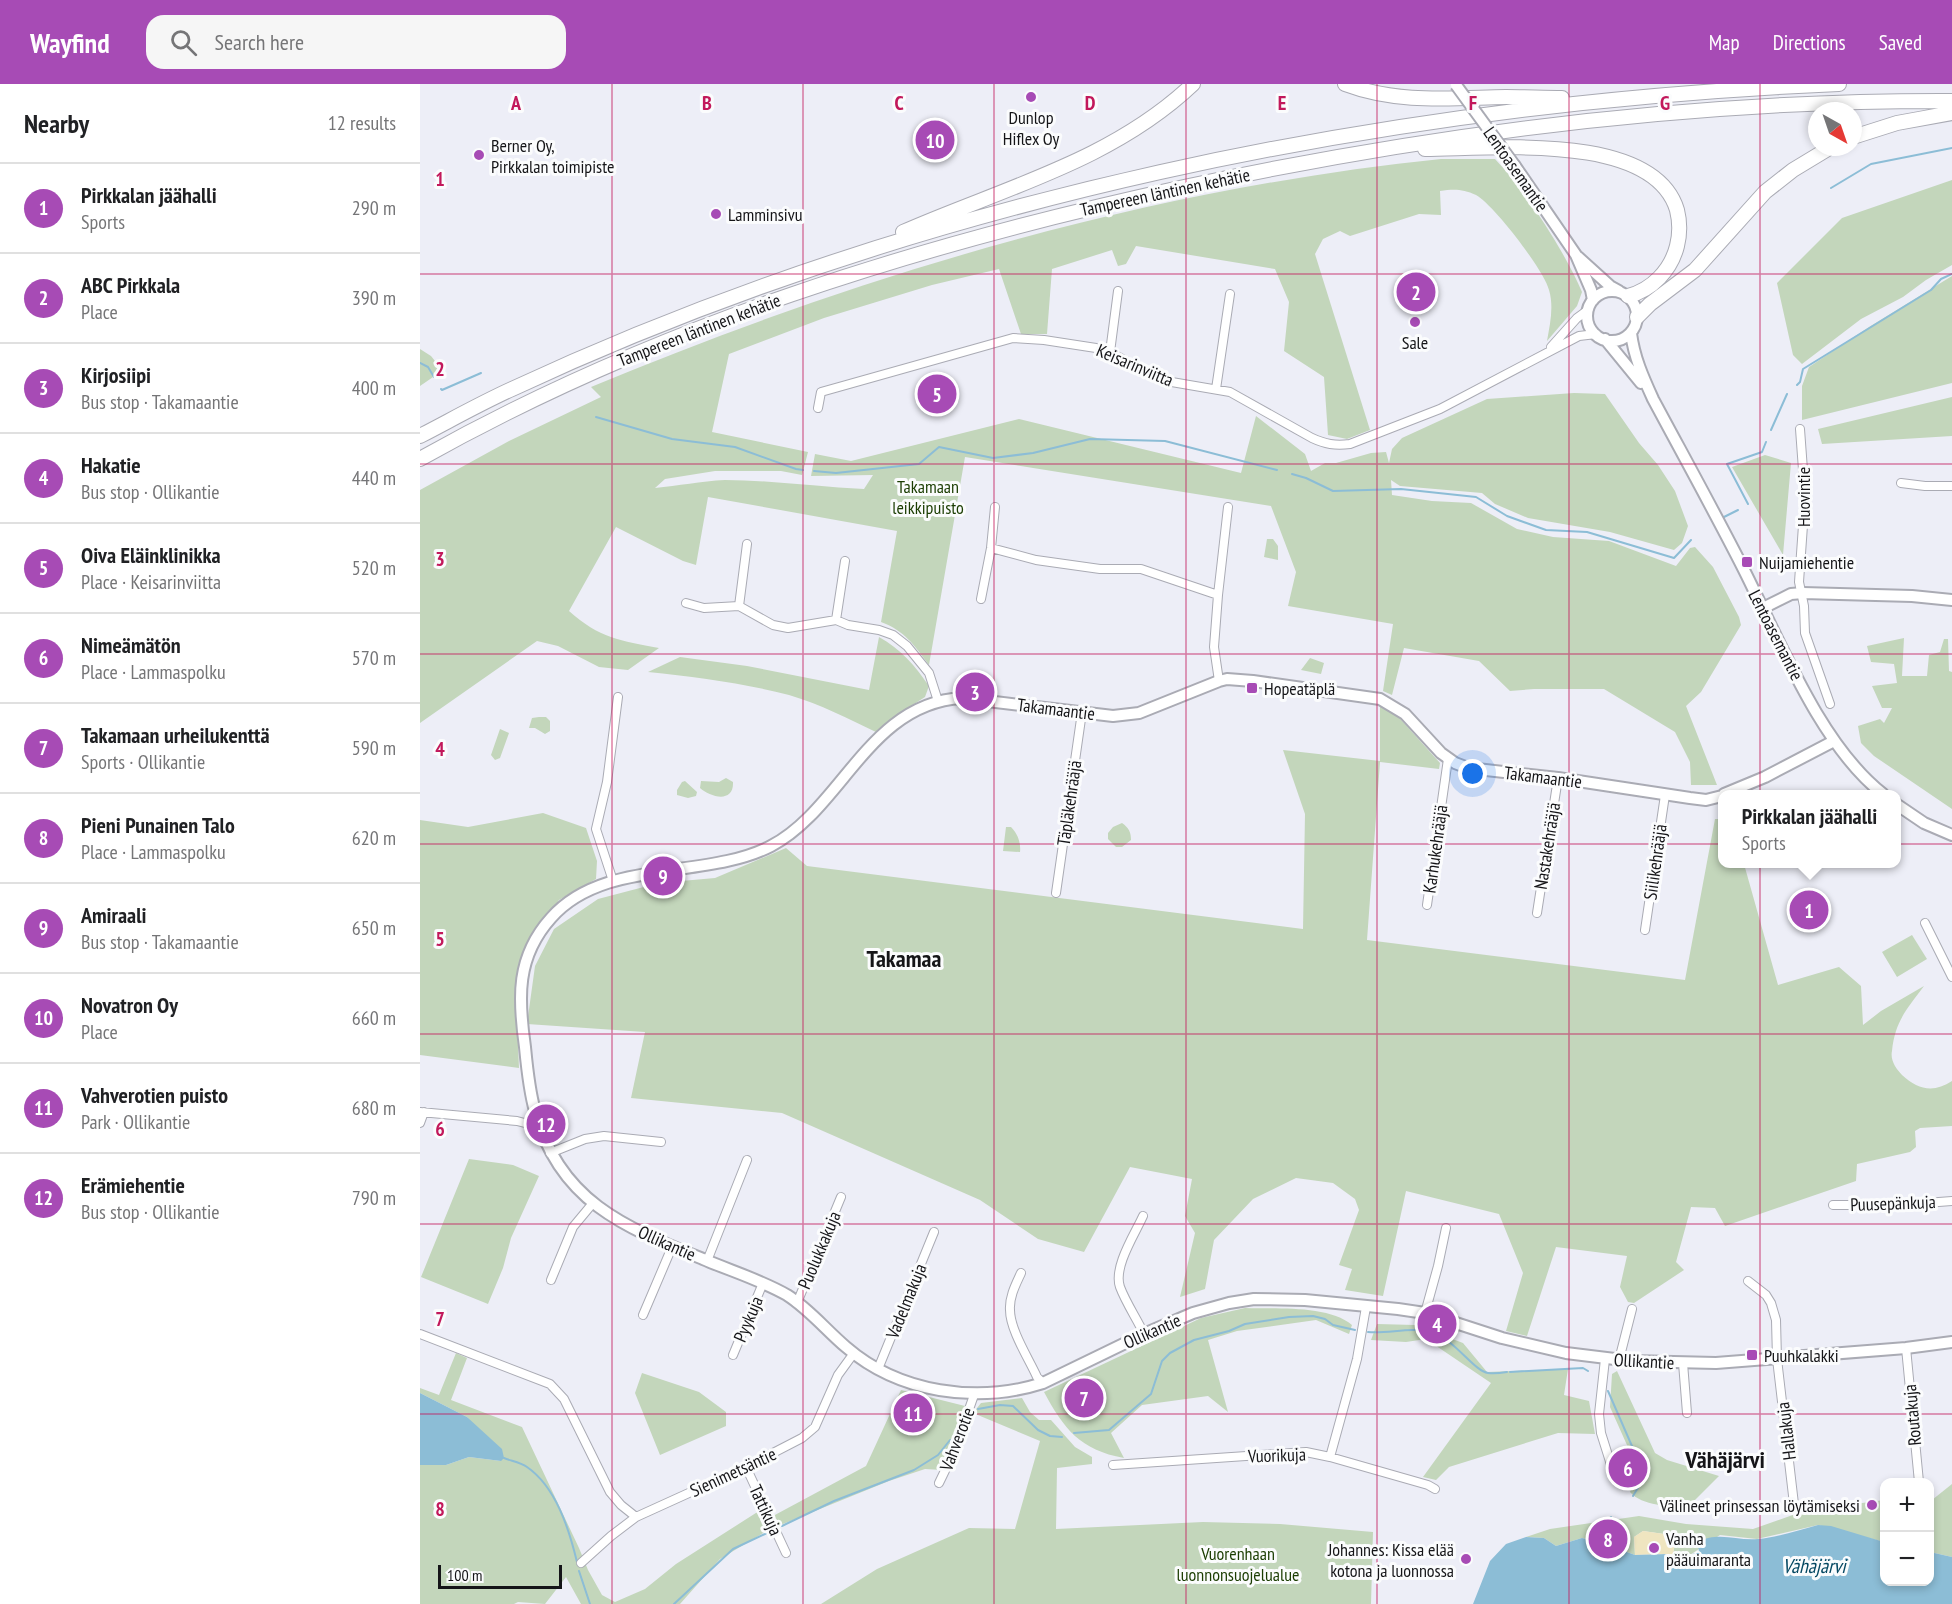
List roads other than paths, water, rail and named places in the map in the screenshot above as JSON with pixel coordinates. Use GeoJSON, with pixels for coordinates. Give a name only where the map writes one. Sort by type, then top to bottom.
{"type":"FeatureCollection","features":[{"type":"Feature","properties":{"kind":"highway"},"geometry":{"type":"LineString","coordinates":[[846,257],[957,208],[1070,165],[1153,118],[1193,84]]}},
{"type":"Feature","properties":{"kind":"highway"},"geometry":{"type":"LineString","coordinates":[[1345,84],[1391,95],[1436,100],[1506,97],[1618,99]]}},
{"type":"Feature","properties":{"kind":"highway","name":"Tampereen läntinen kehätie"},"geometry":{"type":"LineString","coordinates":[[420,436],[507,391],[655,326],[774,281],[846,257],[1015,208],[1227,158],[1382,129],[1509,111],[1618,99],[1839,84]]}},
{"type":"Feature","properties":{"kind":"highway","name":"Tampereen läntinen kehätie"},"geometry":{"type":"LineString","coordinates":[[420,459],[500,416],[590,374],[674,339],[800,292],[929,251],[1100,206],[1231,177],[1378,149],[1513,130],[1621,117],[1799,105],[1952,101]]}},
{"type":"Feature","properties":{"kind":"highway"},"geometry":{"type":"LineString","coordinates":[[1862,134],[1897,123],[1952,113]]}},
{"type":"Feature","properties":{"kind":"highway"},"geometry":{"type":"LineString","coordinates":[[1378,149],[1555,149],[1610,157],[1640,168],[1653,176],[1672,198],[1678,214],[1680,230],[1677,249],[1667,269],[1644,290],[1624,294]]}},
{"type":"Feature","properties":{"kind":"highway"},"geometry":{"type":"LineString","coordinates":[[1637,317],[1699,265],[1765,192],[1793,170],[1816,156]]}},
{"type":"Feature","properties":{"kind":"street","name":"Lentoasemantie"},"geometry":{"type":"LineString","coordinates":[[1456,84],[1576,255],[1591,290],[1590,305]]}},
{"type":"Feature","properties":{"kind":"street","name":"Lentoasemantie"},"geometry":{"type":"LineString","coordinates":[[1576,255],[1610,286],[1624,294]]}},
{"type":"Feature","properties":{"kind":"street"},"geometry":{"type":"LineString","coordinates":[[1110,352],[1118,291]]}},
{"type":"Feature","properties":{"kind":"street"},"geometry":{"type":"LineString","coordinates":[[1605,292],[1624,294],[1634,304],[1637,317],[1631,333],[1620,339],[1600,337],[1588,324],[1590,305],[1605,292]]}},
{"type":"Feature","properties":{"kind":"street"},"geometry":{"type":"LineString","coordinates":[[1216,389],[1230,294]]}},
{"type":"Feature","properties":{"kind":"street","name":"Keisarinviitta"},"geometry":{"type":"LineString","coordinates":[[1545,352],[1590,305]]}},
{"type":"Feature","properties":{"kind":"street","name":"Lentoasemantie"},"geometry":{"type":"LineString","coordinates":[[1631,333],[1641,372],[1653,399],[1803,689],[1834,741],[1858,772],[1878,790]]}},
{"type":"Feature","properties":{"kind":"street","name":"Keisarinviitta"},"geometry":{"type":"LineString","coordinates":[[818,408],[820,392],[1013,338],[1074,344],[1110,352],[1160,380],[1230,392],[1325,444],[1337,446],[1350,444],[1440,409],[1579,336],[1600,337]]}},
{"type":"Feature","properties":{"kind":"street","name":"Lentoasemantie"},"geometry":{"type":"LineString","coordinates":[[1600,337],[1623,359],[1653,399]]}},
{"type":"Feature","properties":{"kind":"street","name":"Huovintie"},"geometry":{"type":"LineString","coordinates":[[1800,429],[1805,497],[1799,582],[1803,593],[1805,633],[1830,704]]}},
{"type":"Feature","properties":{"kind":"street"},"geometry":{"type":"LineString","coordinates":[[1901,483],[1952,486]]}},
{"type":"Feature","properties":{"kind":"street"},"geometry":{"type":"LineString","coordinates":[[981,599],[991,548],[995,507]]}},
{"type":"Feature","properties":{"kind":"street"},"geometry":{"type":"LineString","coordinates":[[1219,681],[1214,646],[1228,507]]}},
{"type":"Feature","properties":{"kind":"street"},"geometry":{"type":"LineString","coordinates":[[739,606],[747,544]]}},
{"type":"Feature","properties":{"kind":"street"},"geometry":{"type":"LineString","coordinates":[[991,548],[1036,560],[1100,568],[1139,568],[1218,596]]}},
{"type":"Feature","properties":{"kind":"street"},"geometry":{"type":"LineString","coordinates":[[836,620],[845,561]]}},
{"type":"Feature","properties":{"kind":"street"},"geometry":{"type":"LineString","coordinates":[[1763,608],[1791,594],[1803,593],[1912,596],[1952,600]]}},
{"type":"Feature","properties":{"kind":"street"},"geometry":{"type":"LineString","coordinates":[[686,603],[704,608],[739,606],[773,625],[788,628],[836,620],[893,635],[907,646],[929,673],[938,701]]}},
{"type":"Feature","properties":{"kind":"street","name":"Takamaantie"},"geometry":{"type":"LineString","coordinates":[[523,1034],[520,1002],[523,968],[534,942],[552,916],[579,895],[613,881],[718,862],[758,852],[774,845],[806,819],[890,726],[910,713],[938,701],[962,698],[1113,716],[1139,713],[1219,681],[1227,679],[1253,681],[1380,699],[1405,714],[1448,759],[1468,768],[1558,778],[1707,800],[1718,797]]}},
{"type":"Feature","properties":{"kind":"street"},"geometry":{"type":"LineString","coordinates":[[613,881],[596,829],[607,782],[618,697]]}},
{"type":"Feature","properties":{"kind":"street","name":"Täpläkehrääjä"},"geometry":{"type":"LineString","coordinates":[[1056,893],[1082,712]]}},
{"type":"Feature","properties":{"kind":"street","name":"Takamaantie"},"geometry":{"type":"LineString","coordinates":[[1735,790],[1834,741]]}},
{"type":"Feature","properties":{"kind":"street","name":"Karhukehrääjä"},"geometry":{"type":"LineString","coordinates":[[1427,905],[1448,759]]}},
{"type":"Feature","properties":{"kind":"street","name":"Nastakehrääjä"},"geometry":{"type":"LineString","coordinates":[[1537,913],[1558,778]]}},
{"type":"Feature","properties":{"kind":"street","name":"Siilikehrääjä"},"geometry":{"type":"LineString","coordinates":[[1645,930],[1665,795]]}},
{"type":"Feature","properties":{"kind":"street"},"geometry":{"type":"LineString","coordinates":[[1901,807],[1924,823],[1952,835]]}},
{"type":"Feature","properties":{"kind":"street"},"geometry":{"type":"LineString","coordinates":[[1924,922],[1952,977]]}},
{"type":"Feature","properties":{"kind":"street","name":"Ollikantie"},"geometry":{"type":"LineString","coordinates":[[523,1034],[531,1095],[550,1153],[573,1185],[593,1203],[621,1223],[672,1247],[763,1283],[789,1297],[854,1353],[878,1369],[929,1388],[974,1395],[1009,1391],[1042,1383],[1144,1334],[1211,1307],[1242,1300],[1305,1300],[1425,1313],[1502,1338],[1566,1353],[1619,1360],[1716,1363],[1906,1348],[1952,1342]]}},
{"type":"Feature","properties":{"kind":"street"},"geometry":{"type":"LineString","coordinates":[[420,1124],[422,1112],[517,1121],[540,1127]]}},
{"type":"Feature","properties":{"kind":"street"},"geometry":{"type":"LineString","coordinates":[[550,1153],[585,1139],[604,1136],[661,1142]]}},
{"type":"Feature","properties":{"kind":"street"},"geometry":{"type":"LineString","coordinates":[[707,1261],[747,1160]]}},
{"type":"Feature","properties":{"kind":"street","name":"Puolukkakuja"},"geometry":{"type":"LineString","coordinates":[[797,1303],[841,1197]]}},
{"type":"Feature","properties":{"kind":"street","name":"Puusepänkuja"},"geometry":{"type":"LineString","coordinates":[[1833,1205],[1899,1205],[1952,1201]]}},
{"type":"Feature","properties":{"kind":"street"},"geometry":{"type":"LineString","coordinates":[[551,1280],[573,1227],[593,1203]]}},
{"type":"Feature","properties":{"kind":"street"},"geometry":{"type":"LineString","coordinates":[[1143,1216],[1119,1267],[1119,1278],[1120,1287],[1144,1334]]}},
{"type":"Feature","properties":{"kind":"street"},"geometry":{"type":"LineString","coordinates":[[1425,1313],[1446,1228]]}},
{"type":"Feature","properties":{"kind":"street","name":"Vadelmakuja"},"geometry":{"type":"LineString","coordinates":[[878,1369],[934,1232]]}},
{"type":"Feature","properties":{"kind":"street"},"geometry":{"type":"LineString","coordinates":[[643,1316],[672,1247]]}},
{"type":"Feature","properties":{"kind":"street"},"geometry":{"type":"LineString","coordinates":[[1021,1273],[1013,1292],[1010,1310],[1014,1326],[1037,1377],[1042,1383]]}},
{"type":"Feature","properties":{"kind":"street","name":"Hallakuja"},"geometry":{"type":"LineString","coordinates":[[1748,1281],[1766,1295],[1776,1320],[1777,1359],[1794,1504]]}},
{"type":"Feature","properties":{"kind":"street","name":"Pyykuja"},"geometry":{"type":"LineString","coordinates":[[733,1355],[763,1283]]}},
{"type":"Feature","properties":{"kind":"street"},"geometry":{"type":"LineString","coordinates":[[1330,1457],[1357,1359],[1366,1307]]}},
{"type":"Feature","properties":{"kind":"street"},"geometry":{"type":"LineString","coordinates":[[1619,1360],[1632,1309]]}},
{"type":"Feature","properties":{"kind":"street"},"geometry":{"type":"LineString","coordinates":[[420,1334],[550,1384],[555,1388],[564,1399],[610,1492],[636,1517]]}},
{"type":"Feature","properties":{"kind":"street","name":"Routakuja"},"geometry":{"type":"LineString","coordinates":[[1906,1348],[1919,1478]]}},
{"type":"Feature","properties":{"kind":"street","name":"Sienimetsäntie"},"geometry":{"type":"LineString","coordinates":[[581,1563],[636,1517],[790,1445],[815,1427],[838,1375],[854,1353]]}},
{"type":"Feature","properties":{"kind":"street"},"geometry":{"type":"LineString","coordinates":[[1605,1359],[1599,1414],[1601,1433],[1613,1471]]}},
{"type":"Feature","properties":{"kind":"street"},"geometry":{"type":"LineString","coordinates":[[1683,1363],[1687,1413]]}},
{"type":"Feature","properties":{"kind":"street","name":"Vahverotie"},"geometry":{"type":"LineString","coordinates":[[939,1483],[954,1452],[974,1395]]}},
{"type":"Feature","properties":{"kind":"street","name":"Vuorikuja"},"geometry":{"type":"LineString","coordinates":[[1113,1465],[1306,1452],[1428,1485],[1435,1489]]}},
{"type":"Feature","properties":{"kind":"street","name":"Tattikuja"},"geometry":{"type":"LineString","coordinates":[[746,1467],[786,1553]]}},
{"type":"Feature","properties":{"kind":"water"},"geometry":{"type":"Polygon","coordinates":[[[420,1393],[467,1417],[502,1449],[504,1458],[501,1461],[469,1457],[446,1465],[420,1465],[420,1393]]]}},
{"type":"Feature","properties":{"kind":"water","name":"Vähäjärvi"},"geometry":{"type":"Polygon","coordinates":[[[1818,1525],[1831,1526],[1880,1541],[1880,1586],[1934,1586],[1934,1553],[1952,1557],[1952,1604],[1473,1604],[1490,1561],[1506,1544],[1526,1537],[1544,1538],[1556,1546],[1582,1538],[1635,1555],[1668,1554],[1687,1557],[1699,1551],[1697,1542],[1713,1537],[1758,1539],[1818,1525]]]}},
{"type":"Feature","properties":{"kind":"waterway"},"geometry":{"type":"LineString","coordinates":[[1831,188],[1871,164],[1952,148]]}},
{"type":"Feature","properties":{"kind":"waterway"},"geometry":{"type":"LineString","coordinates":[[1797,385],[1803,369],[1931,290],[1941,279],[1952,274]]}},
{"type":"Feature","properties":{"kind":"waterway"},"geometry":{"type":"LineString","coordinates":[[420,363],[428,367],[434,377]]}},
{"type":"Feature","properties":{"kind":"waterway"},"geometry":{"type":"LineString","coordinates":[[441,389],[481,373]]}},
{"type":"Feature","properties":{"kind":"waterway"},"geometry":{"type":"LineString","coordinates":[[1771,430],[1787,394]]}},
{"type":"Feature","properties":{"kind":"waterway"},"geometry":{"type":"LineString","coordinates":[[596,417],[672,439],[735,447],[803,470]]}},
{"type":"Feature","properties":{"kind":"waterway"},"geometry":{"type":"LineString","coordinates":[[814,471],[836,473],[919,464],[939,447],[993,458],[1033,453],[1090,439],[1165,441],[1277,470]]}},
{"type":"Feature","properties":{"kind":"waterway"},"geometry":{"type":"LineString","coordinates":[[1748,504],[1727,464],[1762,452],[1766,442]]}},
{"type":"Feature","properties":{"kind":"waterway"},"geometry":{"type":"LineString","coordinates":[[1292,474],[1333,491],[1401,489],[1476,497],[1507,516],[1546,530],[1587,532],[1674,558],[1691,540]]}},
{"type":"Feature","properties":{"kind":"waterway"},"geometry":{"type":"LineString","coordinates":[[1724,517],[1738,510]]}},
{"type":"Feature","properties":{"kind":"waterway"},"geometry":{"type":"LineString","coordinates":[[1074,1433],[1109,1430],[1151,1394],[1162,1361],[1170,1353],[1194,1340],[1229,1331],[1245,1324],[1289,1317],[1313,1316],[1325,1319],[1333,1325],[1355,1330]]}},
{"type":"Feature","properties":{"kind":"waterway"},"geometry":{"type":"LineString","coordinates":[[1368,1332],[1417,1330],[1433,1333],[1449,1342],[1483,1371],[1507,1372]]}},
{"type":"Feature","properties":{"kind":"waterway"},"geometry":{"type":"LineString","coordinates":[[1510,1372],[1583,1368],[1588,1371]]}},
{"type":"Feature","properties":{"kind":"waterway"},"geometry":{"type":"LineString","coordinates":[[1608,1391],[1645,1476],[1633,1496]]}},
{"type":"Feature","properties":{"kind":"waterway"},"geometry":{"type":"LineString","coordinates":[[978,1409],[1000,1405],[1013,1406],[1038,1430],[1050,1436],[1062,1437]]}},
{"type":"Feature","properties":{"kind":"waterway"},"geometry":{"type":"LineString","coordinates":[[782,1526],[834,1501],[914,1470],[938,1455],[950,1440]]}},
{"type":"Feature","properties":{"kind":"waterway"},"geometry":{"type":"LineString","coordinates":[[504,1458],[527,1467],[546,1486],[560,1510],[577,1562]]}},
{"type":"Feature","properties":{"kind":"waterway"},"geometry":{"type":"LineString","coordinates":[[1592,1540],[1611,1517]]}},
{"type":"Feature","properties":{"kind":"waterway"},"geometry":{"type":"LineString","coordinates":[[674,1604],[733,1549],[767,1533]]}},
{"type":"Feature","properties":{"kind":"waterway"},"geometry":{"type":"LineString","coordinates":[[579,1571],[590,1604]]}},
{"type":"Feature","properties":{"kind":"place","name":"Dunlop Hiflex Oy"},"geometry":{"type":"Point","coordinates":[1031,97]}},
{"type":"Feature","properties":{"kind":"place","name":"Novatron Oy"},"geometry":{"type":"Point","coordinates":[935,140]}},
{"type":"Feature","properties":{"kind":"place","name":"Berner Oy, Pirkkalan toimipiste"},"geometry":{"type":"Point","coordinates":[479,155]}},
{"type":"Feature","properties":{"kind":"place","name":"Lamminsivu"},"geometry":{"type":"Point","coordinates":[716,214]}},
{"type":"Feature","properties":{"kind":"place","name":"ABC Pirkkala"},"geometry":{"type":"Point","coordinates":[1416,292]}},
{"type":"Feature","properties":{"kind":"place","name":"Sale"},"geometry":{"type":"Point","coordinates":[1415,322]}},
{"type":"Feature","properties":{"kind":"place","name":"Oiva Eläinklinikka"},"geometry":{"type":"Point","coordinates":[937,394]}},
{"type":"Feature","properties":{"kind":"place","name":"Nuijamiehentie"},"geometry":{"type":"Point","coordinates":[1747,562]}},
{"type":"Feature","properties":{"kind":"place","name":"Hopeatäplä"},"geometry":{"type":"Point","coordinates":[1252,688]}},
{"type":"Feature","properties":{"kind":"place","name":"Kirjosiipi"},"geometry":{"type":"Point","coordinates":[975,692]}},
{"type":"Feature","properties":{"kind":"place","name":"Amiraali"},"geometry":{"type":"Point","coordinates":[663,876]}},
{"type":"Feature","properties":{"kind":"place","name":"Pirkkalan jäähalli"},"geometry":{"type":"Point","coordinates":[1809,910]}},
{"type":"Feature","properties":{"kind":"place","name":"Erämiehentie"},"geometry":{"type":"Point","coordinates":[546,1124]}},
{"type":"Feature","properties":{"kind":"place","name":"Hakatie"},"geometry":{"type":"Point","coordinates":[1437,1324]}},
{"type":"Feature","properties":{"kind":"place","name":"Puuhkalakki"},"geometry":{"type":"Point","coordinates":[1752,1355]}},
{"type":"Feature","properties":{"kind":"place","name":"Takamaan urheilukenttä"},"geometry":{"type":"Point","coordinates":[1084,1398]}},
{"type":"Feature","properties":{"kind":"place","name":"Vahverotien puisto"},"geometry":{"type":"Point","coordinates":[913,1413]}},
{"type":"Feature","properties":{"kind":"place","name":"Nimeämätön"},"geometry":{"type":"Point","coordinates":[1628,1468]}},
{"type":"Feature","properties":{"kind":"place","name":"Välineet prinsessan löytämiseksi"},"geometry":{"type":"Point","coordinates":[1872,1505]}},
{"type":"Feature","properties":{"kind":"place","name":"Pieni Punainen Talo"},"geometry":{"type":"Point","coordinates":[1608,1539]}},
{"type":"Feature","properties":{"kind":"place","name":"Vanha pääuimaranta"},"geometry":{"type":"Point","coordinates":[1654,1548]}},
{"type":"Feature","properties":{"kind":"place","name":"Johannes: Kissa elää kotona ja luonnossa"},"geometry":{"type":"Point","coordinates":[1466,1559]}},
{"type":"Feature","properties":{"kind":"district","name":"Takamaa"},"geometry":{"type":"Point","coordinates":[904,958]}},
{"type":"Feature","properties":{"kind":"district","name":"Vähäjärvi"},"geometry":{"type":"Point","coordinates":[1725,1459]}},
{"type":"Feature","properties":{"kind":"park label","name":"Takamaan leikkipuisto"},"geometry":{"type":"Point","coordinates":[928,496]}},
{"type":"Feature","properties":{"kind":"park label","name":"Vuorenhaan luonnonsuojelualue"},"geometry":{"type":"Point","coordinates":[1238,1563]}}]}
